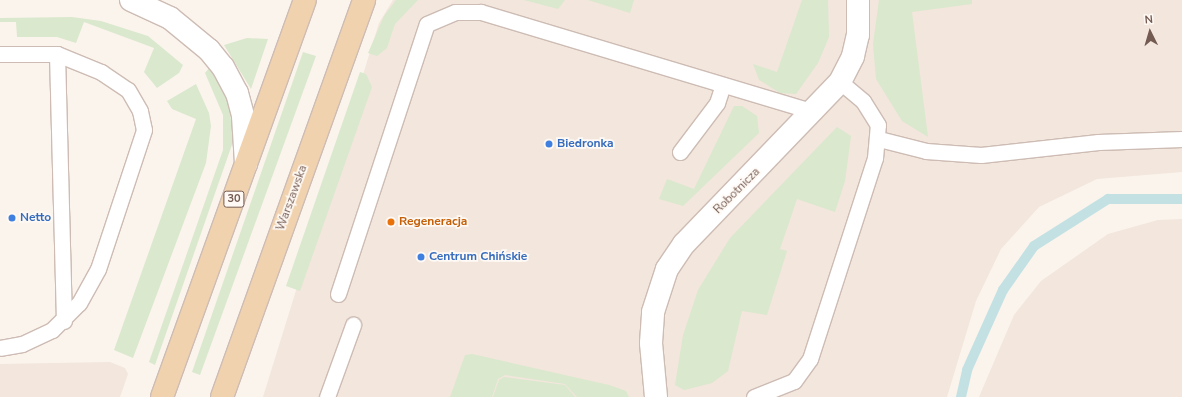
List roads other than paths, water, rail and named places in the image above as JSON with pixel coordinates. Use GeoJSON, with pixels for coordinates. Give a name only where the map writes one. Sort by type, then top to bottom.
{"type":"FeatureCollection","features":[{"type":"Feature","properties":{"kind":"main road","name":"30"},"geometry":{"type":"LineString","coordinates":[[162,397],[305,0]]}},
{"type":"Feature","properties":{"kind":"main road","name":"Warszawska"},"geometry":{"type":"LineString","coordinates":[[222,397],[364,0]]}},
{"type":"Feature","properties":{"kind":"street"},"geometry":{"type":"LineString","coordinates":[[131,0],[180,26],[223,66],[237,93],[243,116],[246,167]]}},
{"type":"Feature","properties":{"kind":"street","name":"Robotnicza"},"geometry":{"type":"LineString","coordinates":[[656,397],[651,343],[653,312],[668,269],[684,244],[814,112],[840,82],[853,56],[858,35],[858,0]]}},
{"type":"Feature","properties":{"kind":"lane"},"geometry":{"type":"LineString","coordinates":[[338,294],[427,24],[456,12],[481,12],[814,112]]}},
{"type":"Feature","properties":{"kind":"lane"},"geometry":{"type":"LineString","coordinates":[[0,54],[57,54],[117,81],[135,100],[144,130],[98,269],[80,303],[64,321],[38,338],[0,348]]}},
{"type":"Feature","properties":{"kind":"lane"},"geometry":{"type":"LineString","coordinates":[[57,54],[64,321]]}},
{"type":"Feature","properties":{"kind":"lane"},"geometry":{"type":"LineString","coordinates":[[754,397],[794,381],[810,359],[879,139],[873,115],[840,82]]}},
{"type":"Feature","properties":{"kind":"lane"},"geometry":{"type":"LineString","coordinates":[[680,152],[717,103],[723,85]]}},
{"type":"Feature","properties":{"kind":"lane"},"geometry":{"type":"LineString","coordinates":[[879,139],[926,151],[980,155],[1098,142],[1182,139]]}},
{"type":"Feature","properties":{"kind":"lane"},"geometry":{"type":"LineString","coordinates":[[327,397],[353,325]]}},
{"type":"Feature","properties":{"kind":"waterway"},"geometry":{"type":"LineString","coordinates":[[961,397],[967,370],[1003,290],[1034,246],[1108,199],[1182,199]]}},
{"type":"Feature","properties":{"kind":"place","name":"Biedronka"},"geometry":{"type":"Point","coordinates":[549,144]}},
{"type":"Feature","properties":{"kind":"place","name":"Netto"},"geometry":{"type":"Point","coordinates":[12,218]}},
{"type":"Feature","properties":{"kind":"place","name":"Regeneracja"},"geometry":{"type":"Point","coordinates":[391,222]}},
{"type":"Feature","properties":{"kind":"place","name":"Centrum Chińskie"},"geometry":{"type":"Point","coordinates":[421,257]}}]}
